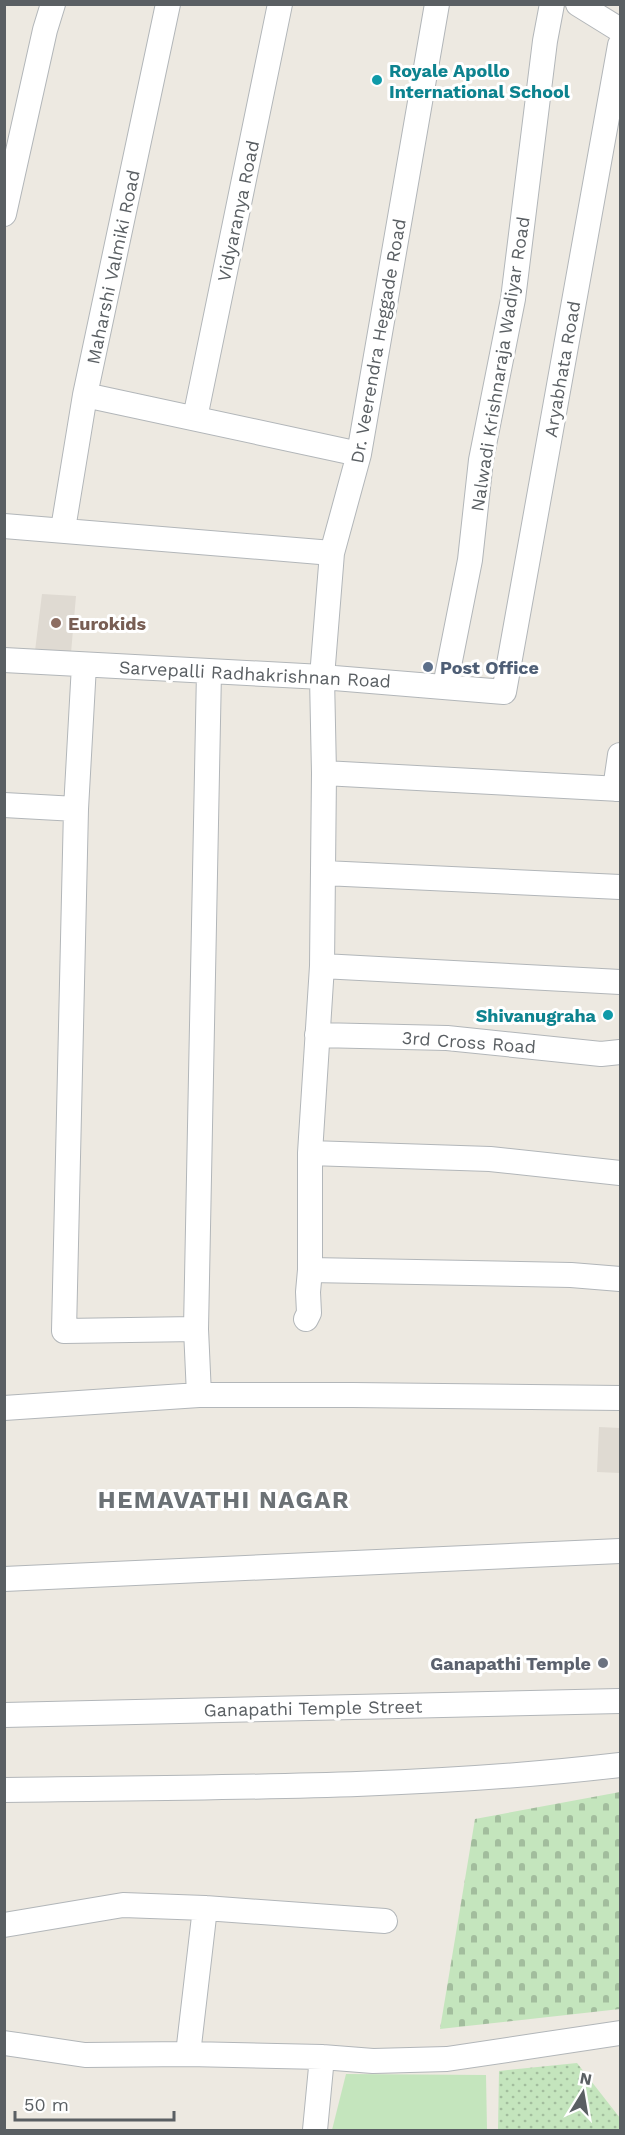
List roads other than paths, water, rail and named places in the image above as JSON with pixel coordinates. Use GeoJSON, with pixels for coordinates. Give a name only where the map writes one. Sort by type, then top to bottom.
{"type":"FeatureCollection","features":[{"type":"Feature","properties":{"kind":"street"},"geometry":{"type":"LineString","coordinates":[[4,214],[9,169],[53,4]]}},
{"type":"Feature","properties":{"kind":"street","name":"Maharshi Valmiki Road"},"geometry":{"type":"LineString","coordinates":[[63,530],[85,394],[168,4]]}},
{"type":"Feature","properties":{"kind":"street","name":"Vidyaranya Road"},"geometry":{"type":"LineString","coordinates":[[195,418],[280,4]]}},
{"type":"Feature","properties":{"kind":"street","name":"Dr. Veerendra Heggade Road"},"geometry":{"type":"LineString","coordinates":[[306,1319],[309,1312],[310,1153],[322,966],[324,773],[322,676],[332,553],[359,454],[437,4]]}},
{"type":"Feature","properties":{"kind":"street","name":"Nalwadi Krishnaraja Wadiyar Road"},"geometry":{"type":"LineString","coordinates":[[445,686],[470,560],[481,460],[513,299],[545,42],[552,4]]}},
{"type":"Feature","properties":{"kind":"street"},"geometry":{"type":"LineString","coordinates":[[578,4],[621,30]]}},
{"type":"Feature","properties":{"kind":"street","name":"Aryabhata Road"},"geometry":{"type":"LineString","coordinates":[[504,692],[621,45]]}},
{"type":"Feature","properties":{"kind":"street"},"geometry":{"type":"LineString","coordinates":[[85,394],[359,454]]}},
{"type":"Feature","properties":{"kind":"street"},"geometry":{"type":"LineString","coordinates":[[4,525],[332,553]]}},
{"type":"Feature","properties":{"kind":"street","name":"Sarvepalli Radhakrishnan Road"},"geometry":{"type":"LineString","coordinates":[[4,660],[322,676],[504,692]]}},
{"type":"Feature","properties":{"kind":"street"},"geometry":{"type":"LineString","coordinates":[[84,665],[76,809],[64,1331],[196,1329]]}},
{"type":"Feature","properties":{"kind":"street"},"geometry":{"type":"LineString","coordinates":[[199,1395],[196,1329],[208,671]]}},
{"type":"Feature","properties":{"kind":"street"},"geometry":{"type":"LineString","coordinates":[[324,773],[618,789],[621,755]]}},
{"type":"Feature","properties":{"kind":"street"},"geometry":{"type":"LineString","coordinates":[[4,805],[76,809]]}},
{"type":"Feature","properties":{"kind":"street"},"geometry":{"type":"LineString","coordinates":[[324,873],[621,887]]}},
{"type":"Feature","properties":{"kind":"street"},"geometry":{"type":"LineString","coordinates":[[322,966],[621,982]]}},
{"type":"Feature","properties":{"kind":"street","name":"3rd Cross Road"},"geometry":{"type":"LineString","coordinates":[[317,1035],[447,1038],[601,1054],[621,1052]]}},
{"type":"Feature","properties":{"kind":"street"},"geometry":{"type":"LineString","coordinates":[[310,1153],[490,1159],[621,1173]]}},
{"type":"Feature","properties":{"kind":"street"},"geometry":{"type":"LineString","coordinates":[[310,1270],[571,1275],[621,1279]]}},
{"type":"Feature","properties":{"kind":"street"},"geometry":{"type":"LineString","coordinates":[[4,1408],[199,1395],[621,1398]]}},
{"type":"Feature","properties":{"kind":"street"},"geometry":{"type":"LineString","coordinates":[[4,1578],[621,1551]]}},
{"type":"Feature","properties":{"kind":"street","name":"Ganapathi Temple Street"},"geometry":{"type":"LineString","coordinates":[[4,1714],[621,1701]]}},
{"type":"Feature","properties":{"kind":"street"},"geometry":{"type":"LineString","coordinates":[[4,1790],[267,1787],[535,1775],[621,1766]]}},
{"type":"Feature","properties":{"kind":"street"},"geometry":{"type":"LineString","coordinates":[[4,1924],[123,1905],[205,1908],[385,1921]]}},
{"type":"Feature","properties":{"kind":"street"},"geometry":{"type":"LineString","coordinates":[[188,2054],[205,1908]]}},
{"type":"Feature","properties":{"kind":"street"},"geometry":{"type":"LineString","coordinates":[[4,2043],[85,2055],[188,2054],[322,2057],[373,2061],[447,2059],[621,2034]]}},
{"type":"Feature","properties":{"kind":"street"},"geometry":{"type":"LineString","coordinates":[[315,2130],[322,2057]]}},
{"type":"Feature","properties":{"kind":"place","name":"Royale Apollo International School"},"geometry":{"type":"Point","coordinates":[377,80]}},
{"type":"Feature","properties":{"kind":"place","name":"Eurokids"},"geometry":{"type":"Point","coordinates":[56,623]}},
{"type":"Feature","properties":{"kind":"place","name":"Post Office"},"geometry":{"type":"Point","coordinates":[428,667]}},
{"type":"Feature","properties":{"kind":"place","name":"Shivanugraha"},"geometry":{"type":"Point","coordinates":[608,1015]}},
{"type":"Feature","properties":{"kind":"place","name":"Ganapathi Temple"},"geometry":{"type":"Point","coordinates":[603,1663]}},
{"type":"Feature","properties":{"kind":"district","name":"HEMAVATHI NAGAR"},"geometry":{"type":"Point","coordinates":[224,1500]}}]}
